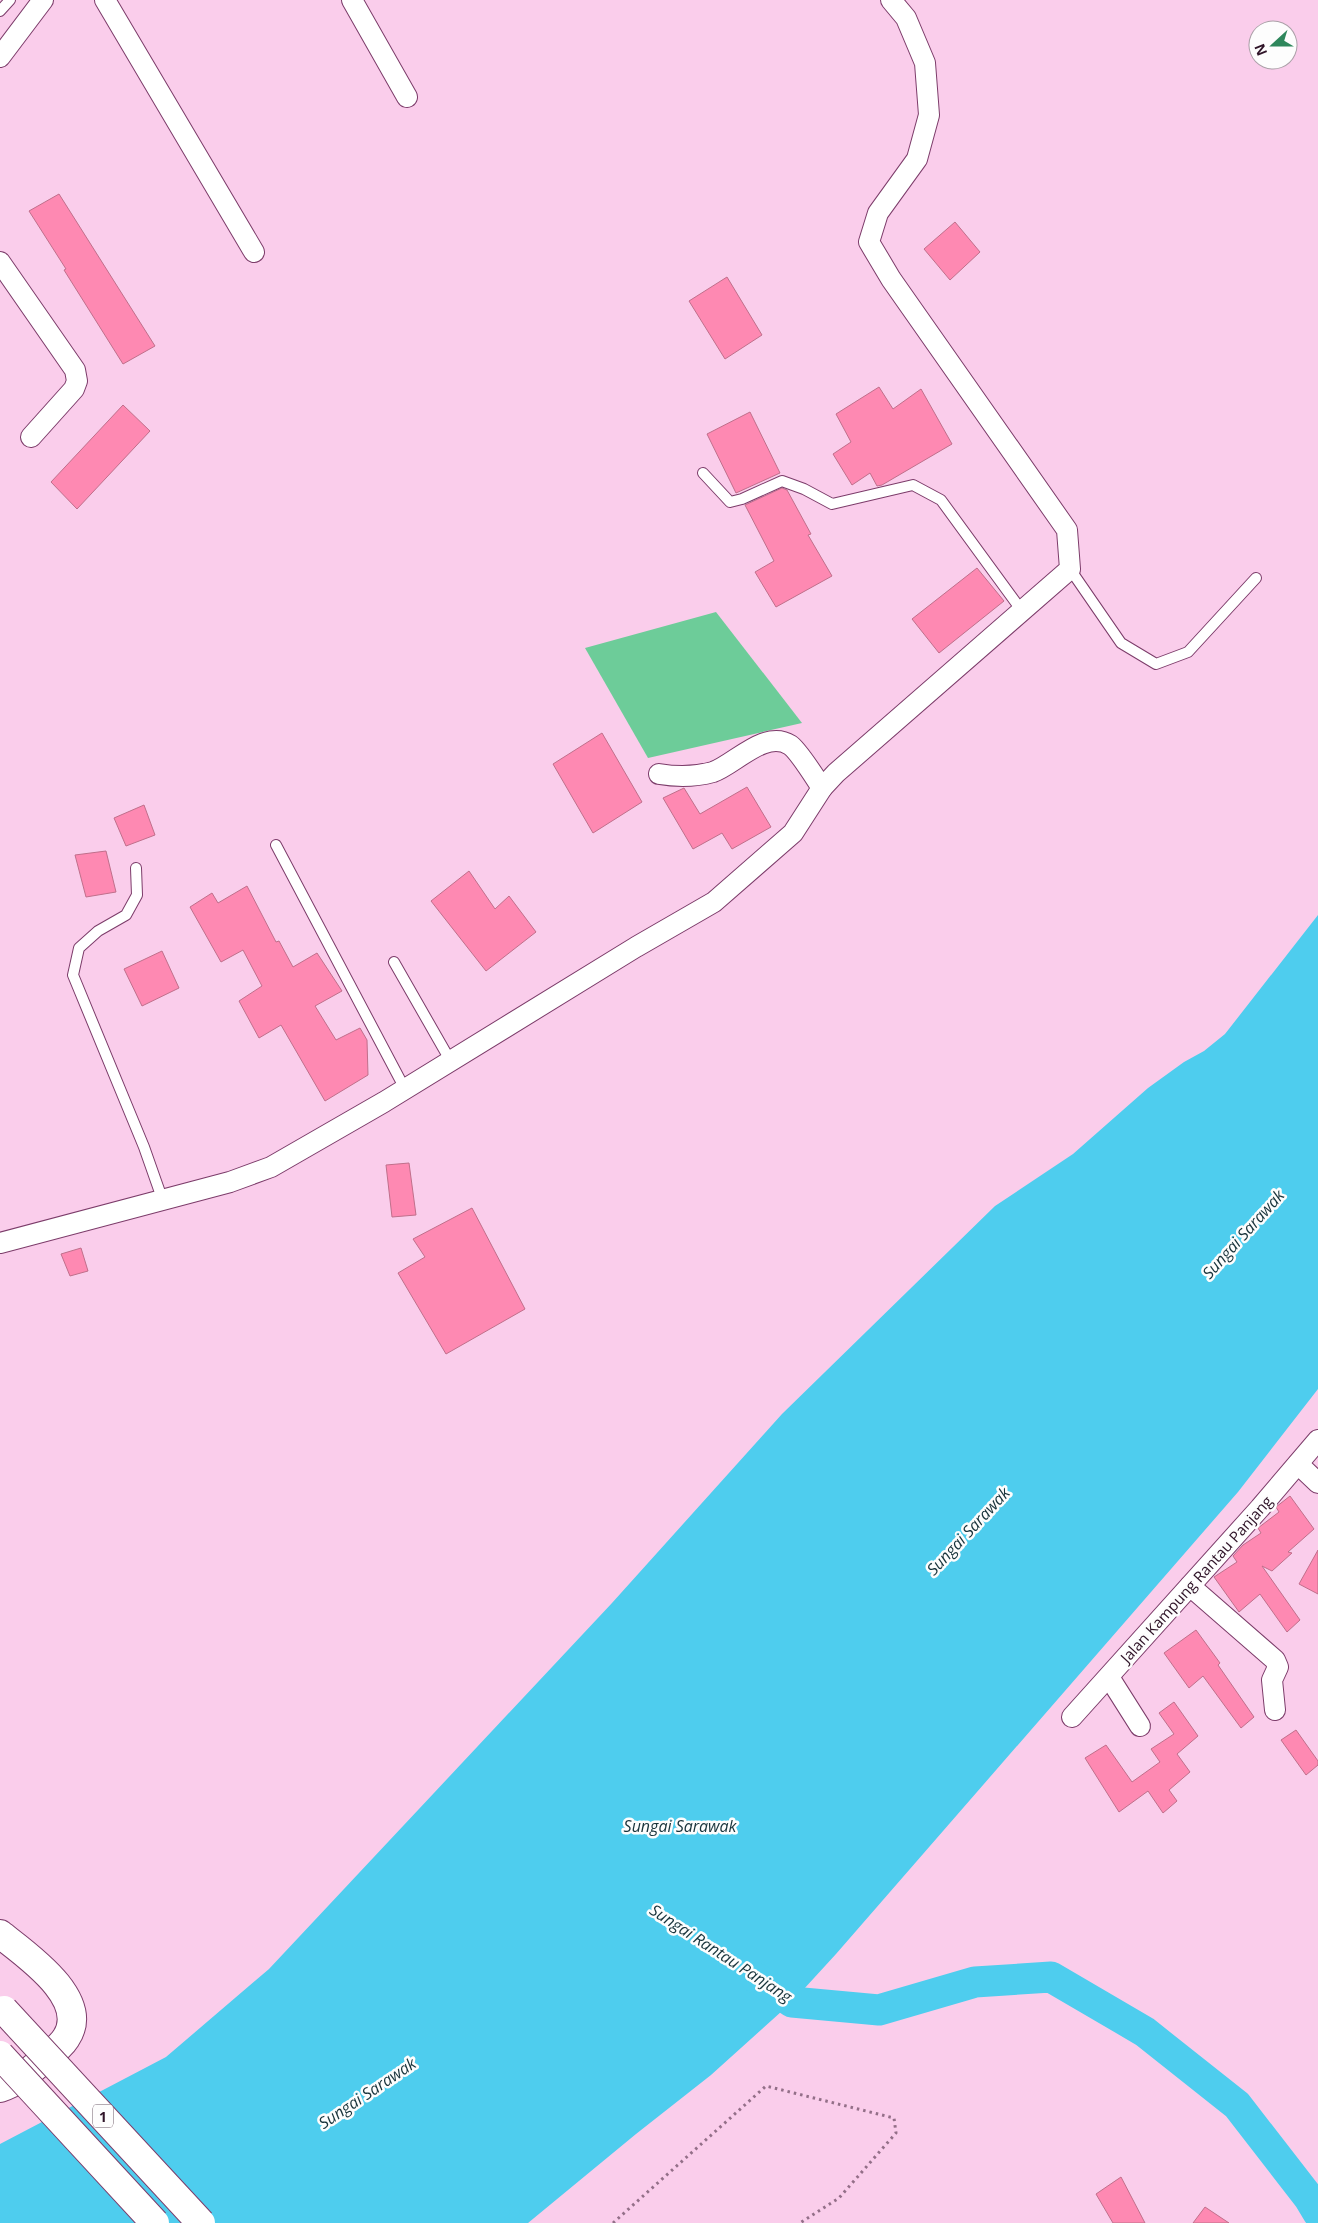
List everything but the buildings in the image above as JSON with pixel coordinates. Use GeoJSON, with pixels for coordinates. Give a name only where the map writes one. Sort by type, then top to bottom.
{"type":"FeatureCollection","features":[{"type":"Feature","properties":{"kind":"highway"},"geometry":{"type":"LineString","coordinates":[[0,1934],[37,1963],[58,1985],[69,2004],[72,2020],[67,2036],[57,2049],[15,2083],[0,2088]]}},
{"type":"Feature","properties":{"kind":"highway","name":"1"},"geometry":{"type":"LineString","coordinates":[[2,2008],[201,2223]]}},
{"type":"Feature","properties":{"kind":"highway","name":"1"},"geometry":{"type":"LineString","coordinates":[[0,2055],[155,2223]]}},
{"type":"Feature","properties":{"kind":"street"},"geometry":{"type":"LineString","coordinates":[[0,58],[43,0]]}},
{"type":"Feature","properties":{"kind":"street"},"geometry":{"type":"LineString","coordinates":[[106,0],[254,252]]}},
{"type":"Feature","properties":{"kind":"street"},"geometry":{"type":"LineString","coordinates":[[352,0],[407,97]]}},
{"type":"Feature","properties":{"kind":"street"},"geometry":{"type":"LineString","coordinates":[[0,1243],[230,1182],[271,1167],[405,1089],[636,947],[714,902],[793,832],[822,788],[836,773],[1070,569],[1067,530],[891,279],[869,242],[878,213],[917,158],[929,115],[926,63],[906,18],[891,0]]}},
{"type":"Feature","properties":{"kind":"street"},"geometry":{"type":"LineString","coordinates":[[0,262],[75,370],[77,380],[74,389],[31,437]]}},
{"type":"Feature","properties":{"kind":"street"},"geometry":{"type":"LineString","coordinates":[[659,774],[678,777],[714,771],[757,745],[776,741],[790,745],[822,788]]}},
{"type":"Feature","properties":{"kind":"street","name":"Jalan Kampung Rantau Panjang"},"geometry":{"type":"LineString","coordinates":[[1072,1717],[1318,1440]]}},
{"type":"Feature","properties":{"kind":"street"},"geometry":{"type":"LineString","coordinates":[[1298,1464],[1318,1483]]}},
{"type":"Feature","properties":{"kind":"street"},"geometry":{"type":"LineString","coordinates":[[1190,1586],[1275,1660],[1278,1667],[1272,1680],[1275,1710]]}},
{"type":"Feature","properties":{"kind":"street"},"geometry":{"type":"LineString","coordinates":[[1109,1677],[1140,1726]]}},
{"type":"Feature","properties":{"kind":"lane"},"geometry":{"type":"LineString","coordinates":[[0,11],[10,0]]}},
{"type":"Feature","properties":{"kind":"lane"},"geometry":{"type":"LineString","coordinates":[[703,472],[730,502],[742,499],[782,481],[804,488],[832,504],[912,485],[941,500],[1022,611]]}},
{"type":"Feature","properties":{"kind":"lane"},"geometry":{"type":"LineString","coordinates":[[1070,569],[1121,643],[1156,664],[1188,652],[1256,578]]}},
{"type":"Feature","properties":{"kind":"lane"},"geometry":{"type":"LineString","coordinates":[[276,845],[405,1089]]}},
{"type":"Feature","properties":{"kind":"lane"},"geometry":{"type":"LineString","coordinates":[[136,868],[137,895],[126,915],[98,931],[79,948],[73,975],[144,1147],[163,1200]]}},
{"type":"Feature","properties":{"kind":"lane"},"geometry":{"type":"LineString","coordinates":[[394,962],[450,1060]]}},
{"type":"Feature","properties":{"kind":"path"},"geometry":{"type":"LineString","coordinates":[[613,2223],[766,2086],[894,2118],[896,2133],[839,2198],[800,2223]]}},
{"type":"Feature","properties":{"kind":"green space"},"geometry":{"type":"Polygon","coordinates":[[[716,612],[802,723],[648,758],[585,648],[716,612]]]}},
{"type":"Feature","properties":{"kind":"water","name":"Sungai Sarawak"},"geometry":{"type":"Polygon","coordinates":[[[1318,915],[1318,1389],[1238,1492],[836,1954],[792,2002],[711,2075],[528,2223],[0,2223],[0,2144],[166,2057],[269,1969],[612,1603],[782,1414],[995,1206],[1073,1154],[1148,1088],[1184,1062],[1204,1051],[1225,1034],[1318,915]]]}},
{"type":"Feature","properties":{"kind":"waterway","name":"Sungai Rantau Panjang"},"geometry":{"type":"LineString","coordinates":[[756,1978],[792,2002],[879,2010],[975,1982],[1051,1977],[1145,2032],[1237,2105],[1309,2198],[1318,2213]]}}]}
